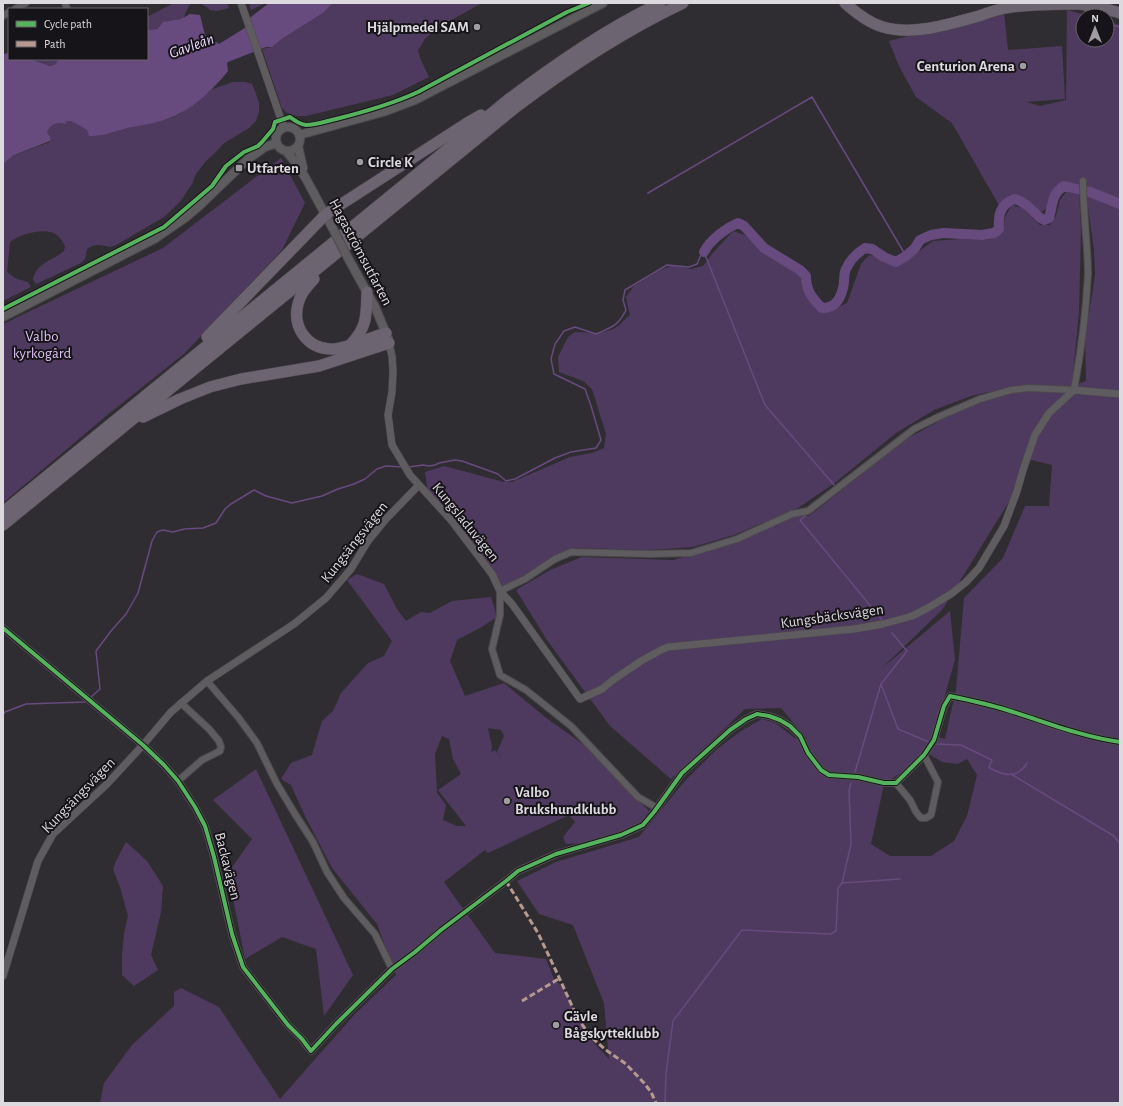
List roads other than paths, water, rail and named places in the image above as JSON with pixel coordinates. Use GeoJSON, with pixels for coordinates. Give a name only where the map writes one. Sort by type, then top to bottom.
{"type":"FeatureCollection","features":[{"type":"Feature","properties":{"kind":"highway"},"geometry":{"type":"LineString","coordinates":[[3,525],[471,143],[545,85],[578,62],[630,31],[683,3]]}},
{"type":"Feature","properties":{"kind":"highway"},"geometry":{"type":"LineString","coordinates":[[845,3],[854,12],[868,20],[883,27],[896,30],[910,30],[949,24],[1004,9],[1030,5],[1076,3],[1120,13]]}},
{"type":"Feature","properties":{"kind":"highway"},"geometry":{"type":"LineString","coordinates":[[3,512],[509,99],[571,54],[624,22],[658,4]]}},
{"type":"Feature","properties":{"kind":"highway"},"geometry":{"type":"LineString","coordinates":[[171,374],[326,214],[467,122],[509,99]]}},
{"type":"Feature","properties":{"kind":"highway"},"geometry":{"type":"LineString","coordinates":[[357,237],[304,290],[297,305],[296,313],[299,328],[308,341],[315,346],[331,349],[388,338]]}},
{"type":"Feature","properties":{"kind":"highway"},"geometry":{"type":"LineString","coordinates":[[351,345],[365,323],[367,292]]}},
{"type":"Feature","properties":{"kind":"highway"},"geometry":{"type":"LineString","coordinates":[[123,428],[180,399],[210,387],[319,366],[388,338]]}},
{"type":"Feature","properties":{"kind":"main road"},"geometry":{"type":"LineString","coordinates":[[3,317],[156,238],[198,207],[248,159],[265,147],[277,143],[276,136],[278,132],[284,128],[295,129],[299,135],[383,112],[415,100],[603,3]]}},
{"type":"Feature","properties":{"kind":"main road","name":"Hagaströmsutfarten"},"geometry":{"type":"LineString","coordinates":[[299,135],[300,142],[298,146],[305,177]]}},
{"type":"Feature","properties":{"kind":"main road","name":"Hagaströmsutfarten"},"geometry":{"type":"LineString","coordinates":[[277,143],[282,150],[286,151],[294,159],[305,177],[367,292],[388,338]]}},
{"type":"Feature","properties":{"kind":"main road"},"geometry":{"type":"LineString","coordinates":[[286,151],[293,150],[298,146]]}},
{"type":"Feature","properties":{"kind":"street"},"geometry":{"type":"LineString","coordinates":[[241,3],[284,128]]}},
{"type":"Feature","properties":{"kind":"street"},"geometry":{"type":"LineString","coordinates":[[1074,390],[1085,312],[1088,275],[1083,182]]}},
{"type":"Feature","properties":{"kind":"street","name":"Kungsladuvägen"},"geometry":{"type":"LineString","coordinates":[[388,338],[392,356],[393,371],[392,392],[388,415],[392,445],[410,475],[451,520],[476,552],[492,574],[500,591],[512,604],[580,699]]}},
{"type":"Feature","properties":{"kind":"street"},"geometry":{"type":"LineString","coordinates":[[657,808],[638,797],[571,726],[526,690],[500,675],[492,649],[500,615],[500,591],[525,579],[555,559],[571,552],[650,554],[691,553],[737,539],[792,514],[808,511],[914,429],[980,399],[1011,390],[1029,388],[1120,394]]}},
{"type":"Feature","properties":{"kind":"street","name":"Kungsbäcksvägen"},"geometry":{"type":"LineString","coordinates":[[580,699],[602,689],[641,661],[668,647],[854,629],[883,624],[912,616],[951,594],[966,582],[979,568],[1004,526],[1018,491],[1023,470],[1036,435],[1049,413],[1074,390]]}},
{"type":"Feature","properties":{"kind":"street","name":"Kungsängsvägen"},"geometry":{"type":"LineString","coordinates":[[3,976],[38,860],[53,834],[107,784],[171,712],[181,703],[207,681],[294,624],[326,598],[351,569],[368,541],[386,519],[419,485]]}},
{"type":"Feature","properties":{"kind":"street","name":"Backavägen"},"geometry":{"type":"LineString","coordinates":[[3,628],[143,745],[178,781],[195,807],[205,826],[214,857],[232,934],[243,967],[311,1052],[361,998],[392,969]]}},
{"type":"Feature","properties":{"kind":"street"},"geometry":{"type":"LineString","coordinates":[[207,681],[238,717],[256,743],[288,802],[313,842],[327,872],[344,898],[374,934],[392,969],[518,871],[556,854],[621,835],[642,825],[657,808],[682,773],[695,760],[730,730],[746,719],[757,714],[769,716],[790,726],[800,736],[808,753],[821,770],[829,775],[858,777],[884,783],[896,783],[924,754],[934,740],[944,706],[950,696],[982,702],[1039,721],[1106,740],[1120,742]]}},
{"type":"Feature","properties":{"kind":"street"},"geometry":{"type":"LineString","coordinates":[[178,781],[202,760],[220,751],[221,749],[219,741],[209,729],[181,703]]}},
{"type":"Feature","properties":{"kind":"street"},"geometry":{"type":"LineString","coordinates":[[896,783],[910,800],[921,818],[926,818],[930,815],[938,782],[924,754]]}},
{"type":"Feature","properties":{"kind":"water","name":"Gavleån"},"geometry":{"type":"Polygon","coordinates":[[[269,3],[333,3],[323,13],[272,47],[266,47],[228,62],[228,71],[215,86],[193,106],[176,115],[157,122],[94,136],[89,136],[87,130],[71,121],[67,121],[65,124],[59,123],[52,125],[47,132],[51,138],[50,141],[14,155],[3,164],[3,54],[8,53],[8,60],[33,60],[50,66],[56,64],[58,60],[148,60],[148,30],[157,29],[163,22],[181,19],[190,14],[200,15],[205,35],[219,44],[248,26],[247,20],[269,3]]]}},
{"type":"Feature","properties":{"kind":"waterway"},"geometry":{"type":"LineString","coordinates":[[1115,26],[1120,27]]}},
{"type":"Feature","properties":{"kind":"waterway"},"geometry":{"type":"LineString","coordinates":[[648,193],[812,97],[906,256]]}},
{"type":"Feature","properties":{"kind":"waterway"},"geometry":{"type":"LineString","coordinates":[[704,252],[710,243],[719,235],[738,223],[744,226],[764,248],[800,270],[806,276],[808,290],[822,308],[827,308],[834,305],[838,300],[843,288],[845,271],[854,257],[865,248],[872,249],[884,257],[896,262],[915,248],[920,240],[931,235],[943,233],[982,235],[994,233],[999,229],[999,219],[1003,207],[1015,199],[1024,203],[1034,211],[1038,217],[1044,220],[1049,218],[1053,200],[1060,189],[1064,186],[1090,192],[1120,204]]}},
{"type":"Feature","properties":{"kind":"waterway"},"geometry":{"type":"LineString","coordinates":[[409,467],[423,465],[429,466],[455,460],[462,461],[498,474],[506,481],[515,479],[555,458],[571,452],[596,448],[601,440],[585,389],[554,374],[551,359],[555,344],[564,331],[575,327],[596,334],[606,330],[617,323],[626,310],[623,300],[625,290],[667,265],[689,267],[697,264],[704,252],[765,405],[835,486]]}},
{"type":"Feature","properties":{"kind":"waterway"},"geometry":{"type":"LineString","coordinates":[[90,698],[100,689],[96,651],[126,614],[138,593],[152,541],[157,532],[163,530],[173,532],[184,529],[203,528],[216,523],[225,509],[254,490],[266,496],[292,503],[322,496],[354,484],[365,479],[377,469],[386,466],[403,467]]}},
{"type":"Feature","properties":{"kind":"waterway"},"geometry":{"type":"LineString","coordinates":[[809,513],[800,520],[882,620]]}},
{"type":"Feature","properties":{"kind":"waterway"},"geometry":{"type":"LineString","coordinates":[[855,772],[881,684],[907,651],[892,633]]}},
{"type":"Feature","properties":{"kind":"waterway"},"geometry":{"type":"LineString","coordinates":[[881,684],[898,729],[929,742]]}},
{"type":"Feature","properties":{"kind":"waterway"},"geometry":{"type":"LineString","coordinates":[[3,715],[5,712],[26,704],[85,702],[87,700]]}},
{"type":"Feature","properties":{"kind":"waterway"},"geometry":{"type":"LineString","coordinates":[[937,744],[961,745],[992,760],[989,767],[997,772],[1005,774],[1017,773],[1027,763]]}},
{"type":"Feature","properties":{"kind":"waterway"},"geometry":{"type":"LineString","coordinates":[[1011,774],[1114,836],[1120,844]]}},
{"type":"Feature","properties":{"kind":"waterway"},"geometry":{"type":"LineString","coordinates":[[665,1103],[666,1073],[673,1021],[742,930],[831,934],[836,931],[838,888],[842,883],[851,844],[849,791],[851,783]]}},
{"type":"Feature","properties":{"kind":"waterway"},"geometry":{"type":"LineString","coordinates":[[842,883],[900,879]]}},
{"type":"Feature","properties":{"kind":"place","name":"Hjälpmedel SAM"},"geometry":{"type":"Point","coordinates":[477,27]}},
{"type":"Feature","properties":{"kind":"place","name":"Centurion Arena"},"geometry":{"type":"Point","coordinates":[1023,66]}},
{"type":"Feature","properties":{"kind":"place","name":"Circle K"},"geometry":{"type":"Point","coordinates":[360,162]}},
{"type":"Feature","properties":{"kind":"place","name":"Utfarten"},"geometry":{"type":"Point","coordinates":[239,168]}},
{"type":"Feature","properties":{"kind":"place","name":"Valbo Brukshundklubb"},"geometry":{"type":"Point","coordinates":[507,801]}},
{"type":"Feature","properties":{"kind":"place","name":"Gävle Bågskytteklubb"},"geometry":{"type":"Point","coordinates":[556,1025]}},
{"type":"Feature","properties":{"kind":"park label","name":"Valbo kyrkogård"},"geometry":{"type":"Point","coordinates":[42,344]}}]}
